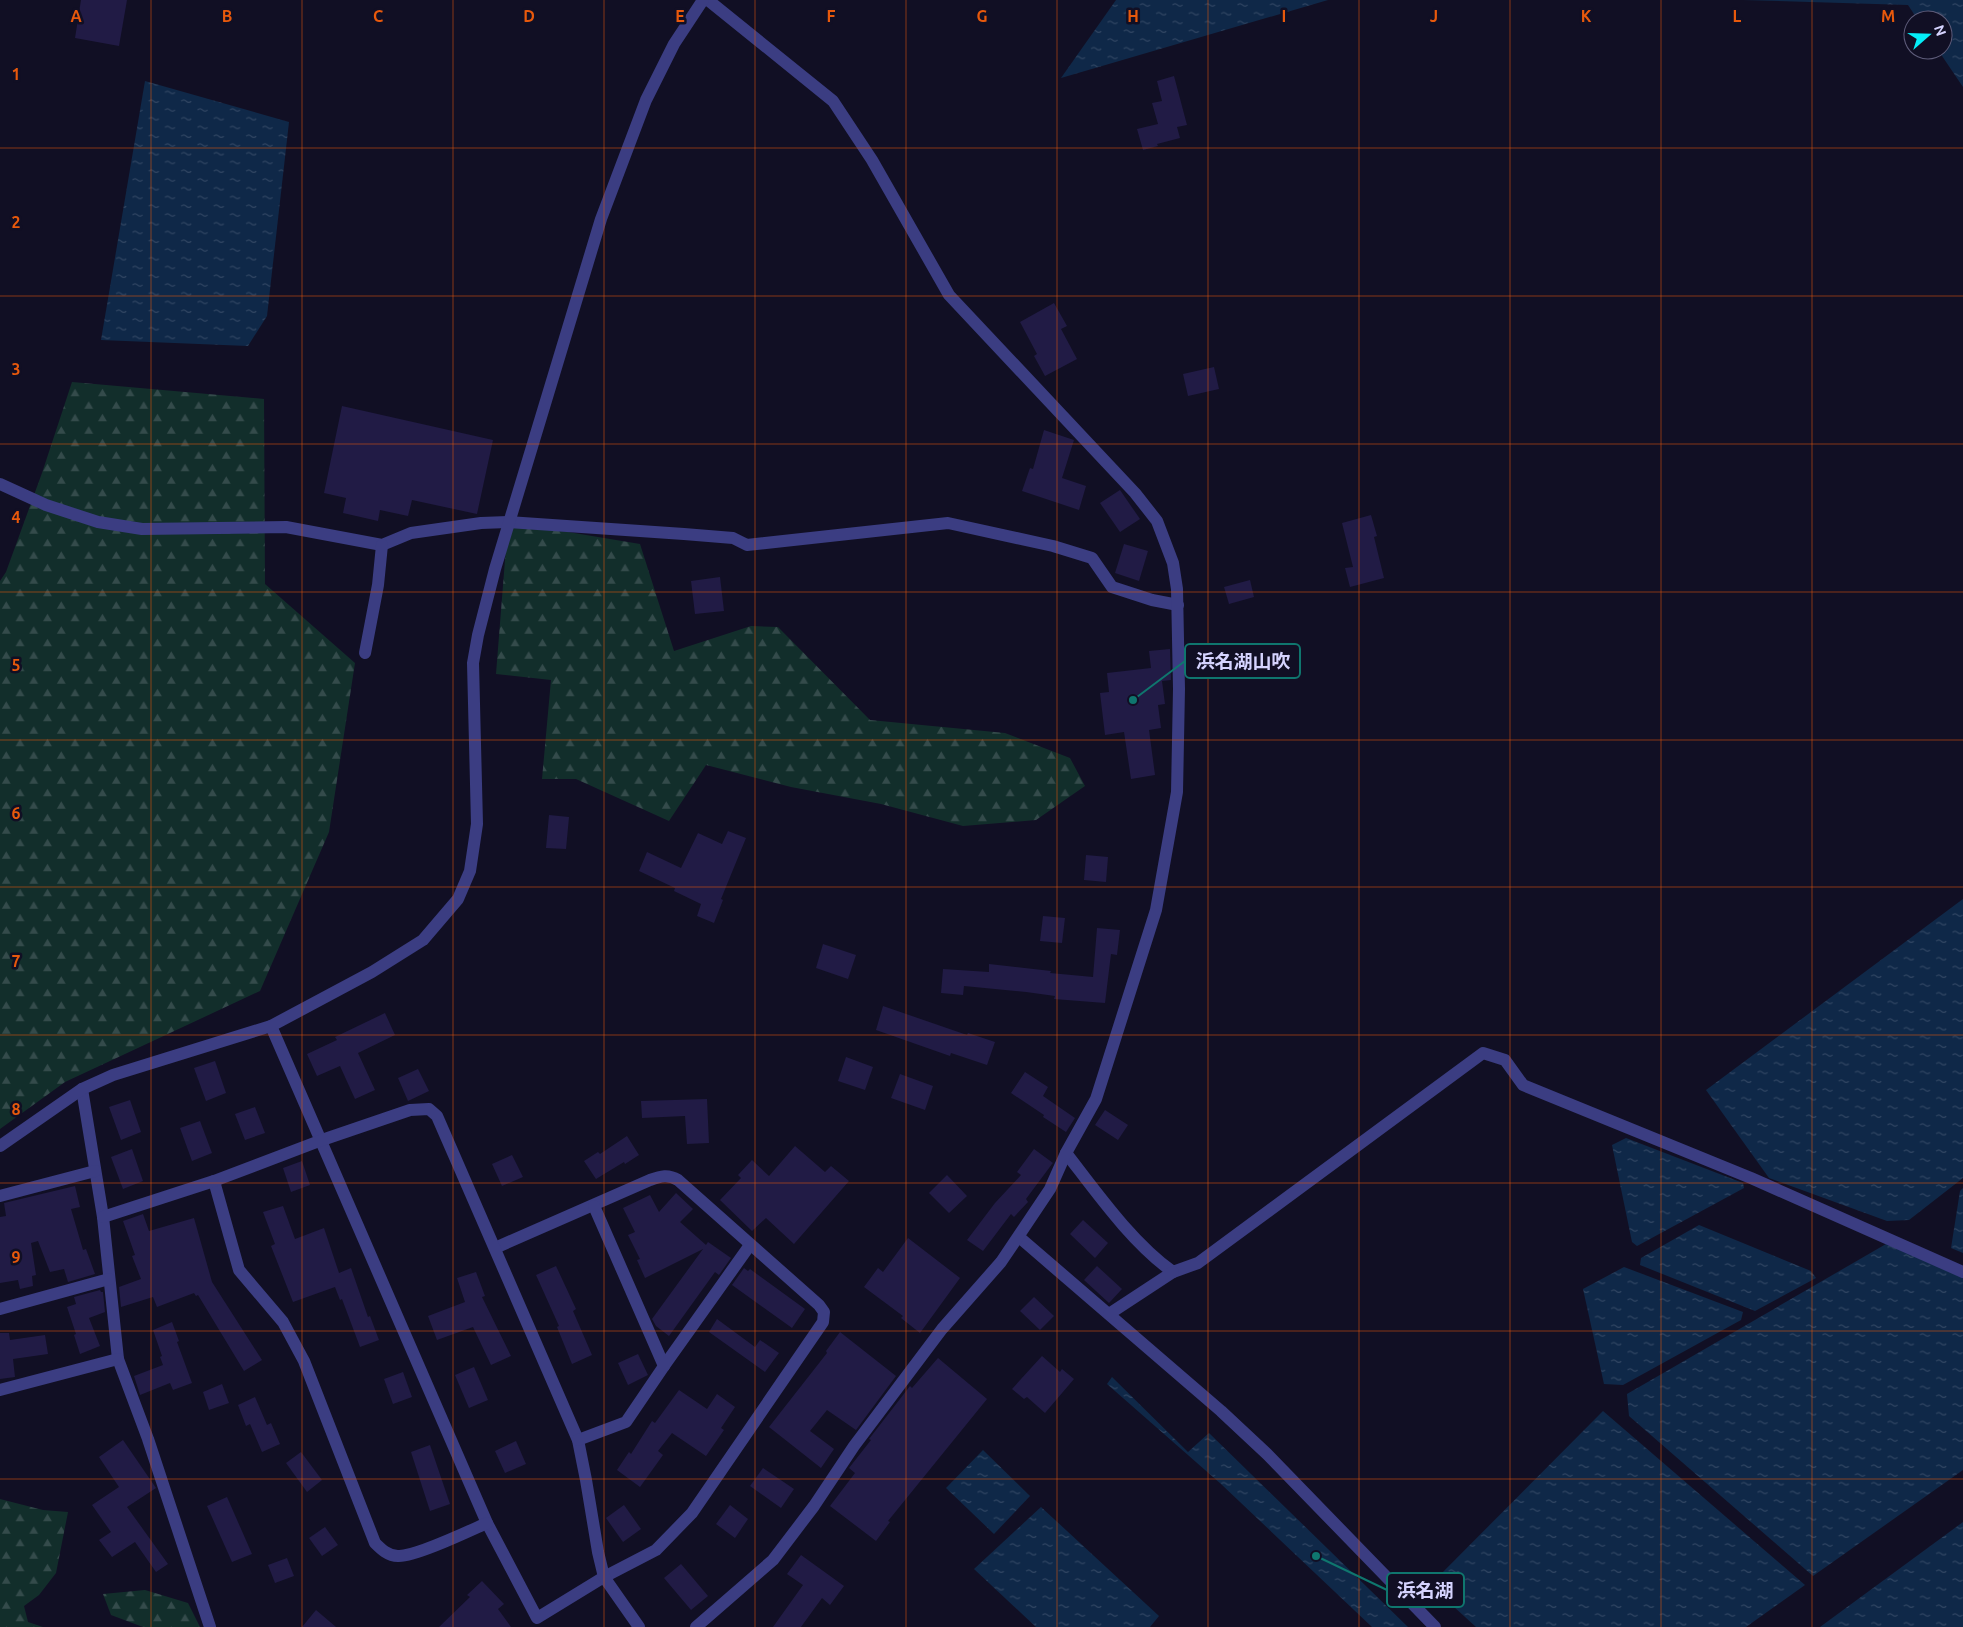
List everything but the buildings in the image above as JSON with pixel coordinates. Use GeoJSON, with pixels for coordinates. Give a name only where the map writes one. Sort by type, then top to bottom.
{"type":"FeatureCollection","features":[{"type":"Feature","properties":{"kind":"street"},"geometry":{"type":"LineString","coordinates":[[0,1146],[82,1089],[113,1075],[270,1026],[372,972],[423,940],[458,899],[470,871],[477,824],[473,663],[478,635],[508,522],[604,210],[646,100],[674,44],[703,0]]}},
{"type":"Feature","properties":{"kind":"street"},"geometry":{"type":"LineString","coordinates":[[696,1627],[773,1560],[814,1506],[854,1446],[942,1329],[1001,1262],[1050,1189],[1066,1152],[1096,1099],[1156,910],[1177,792],[1180,690],[1178,589],[1173,563],[1157,520],[1135,493],[949,295],[872,160],[833,101],[708,0]]}},
{"type":"Feature","properties":{"kind":"street"},"geometry":{"type":"LineString","coordinates":[[0,484],[54,508],[98,522],[142,529],[286,527],[382,545],[411,533],[481,523],[508,522],[733,538],[747,545],[948,523],[1053,546],[1092,558],[1112,587],[1152,600],[1178,605]]}},
{"type":"Feature","properties":{"kind":"street"},"geometry":{"type":"LineString","coordinates":[[365,653],[378,585],[382,545]]}},
{"type":"Feature","properties":{"kind":"street"},"geometry":{"type":"LineString","coordinates":[[270,1026],[322,1140],[487,1523],[537,1618],[604,1577],[656,1550],[692,1513],[823,1322],[824,1312],[786,1274],[750,1245],[678,1180],[670,1176],[660,1176],[650,1180],[495,1248]]}},
{"type":"Feature","properties":{"kind":"street"},"geometry":{"type":"LineString","coordinates":[[1108,1314],[1173,1272],[1198,1263],[1483,1053],[1505,1060],[1523,1085],[1750,1178],[1963,1272]]}},
{"type":"Feature","properties":{"kind":"street"},"geometry":{"type":"LineString","coordinates":[[82,1089],[103,1217],[118,1358],[148,1439],[210,1627]]}},
{"type":"Feature","properties":{"kind":"street"},"geometry":{"type":"LineString","coordinates":[[103,1217],[214,1181],[322,1140],[410,1110],[429,1109],[433,1112],[437,1116],[578,1440],[604,1577],[639,1627]]}},
{"type":"Feature","properties":{"kind":"street"},"geometry":{"type":"LineString","coordinates":[[1066,1152],[1104,1204],[1159,1262],[1173,1272]]}},
{"type":"Feature","properties":{"kind":"street"},"geometry":{"type":"LineString","coordinates":[[0,1196],[95,1170]]}},
{"type":"Feature","properties":{"kind":"street"},"geometry":{"type":"LineString","coordinates":[[214,1181],[239,1270],[283,1322],[304,1361],[375,1543],[382,1551],[397,1556],[411,1554],[487,1523]]}},
{"type":"Feature","properties":{"kind":"street"},"geometry":{"type":"LineString","coordinates":[[594,1206],[664,1366]]}},
{"type":"Feature","properties":{"kind":"street"},"geometry":{"type":"LineString","coordinates":[[1019,1237],[1221,1411],[1267,1454],[1435,1627]]}},
{"type":"Feature","properties":{"kind":"street"},"geometry":{"type":"LineString","coordinates":[[578,1440],[626,1422],[750,1245]]}},
{"type":"Feature","properties":{"kind":"street"},"geometry":{"type":"LineString","coordinates":[[0,1309],[109,1279]]}},
{"type":"Feature","properties":{"kind":"street"},"geometry":{"type":"LineString","coordinates":[[0,1390],[118,1358]]}},
{"type":"Feature","properties":{"kind":"green space"},"geometry":{"type":"Polygon","coordinates":[[[72,382],[264,399],[265,584],[355,663],[329,832],[260,991],[65,1082],[0,1129],[0,581],[6,572],[42,473],[72,382]]]}},
{"type":"Feature","properties":{"kind":"green space"},"geometry":{"type":"Polygon","coordinates":[[[508,522],[640,544],[674,651],[751,626],[778,627],[870,720],[1005,733],[1070,758],[1085,786],[1036,820],[963,826],[881,804],[791,787],[706,765],[669,821],[576,779],[542,779],[551,680],[496,674],[508,522]]]}},
{"type":"Feature","properties":{"kind":"green space"},"geometry":{"type":"Polygon","coordinates":[[[0,1499],[43,1510],[68,1512],[56,1573],[39,1595],[24,1606],[28,1622],[43,1627],[0,1627],[0,1499]]]}},
{"type":"Feature","properties":{"kind":"green space"},"geometry":{"type":"Polygon","coordinates":[[[145,1590],[188,1603],[200,1627],[143,1627],[111,1615],[103,1594],[145,1590]]]}},
{"type":"Feature","properties":{"kind":"water"},"geometry":{"type":"Polygon","coordinates":[[[1116,0],[1328,0],[1061,78],[1116,0]]]}},
{"type":"Feature","properties":{"kind":"water"},"geometry":{"type":"Polygon","coordinates":[[[1743,0],[1963,0],[1963,87],[1945,60],[1953,60],[1953,10],[1911,10],[1908,5],[1743,0]]]}},
{"type":"Feature","properties":{"kind":"water"},"geometry":{"type":"Polygon","coordinates":[[[145,81],[289,122],[267,316],[248,346],[101,340],[145,81]]]}},
{"type":"Feature","properties":{"kind":"water"},"geometry":{"type":"Polygon","coordinates":[[[1963,899],[1963,1178],[1909,1220],[1887,1221],[1769,1178],[1706,1090],[1963,899]]]}},
{"type":"Feature","properties":{"kind":"water"},"geometry":{"type":"Polygon","coordinates":[[[1626,1138],[1743,1183],[1744,1188],[1637,1246],[1632,1242],[1612,1145],[1626,1138]]]}},
{"type":"Feature","properties":{"kind":"water"},"geometry":{"type":"Polygon","coordinates":[[[1963,1188],[1963,1253],[1951,1248],[1960,1191],[1963,1188]]]}},
{"type":"Feature","properties":{"kind":"water"},"geometry":{"type":"Polygon","coordinates":[[[1699,1225],[1811,1271],[1816,1278],[1755,1311],[1640,1265],[1641,1258],[1699,1225]]]}},
{"type":"Feature","properties":{"kind":"water"},"geometry":{"type":"Polygon","coordinates":[[[1886,1244],[1963,1272],[1963,1470],[1813,1576],[1629,1416],[1627,1394],[1886,1244]]]}},
{"type":"Feature","properties":{"kind":"water"},"geometry":{"type":"Polygon","coordinates":[[[1624,1267],[1743,1312],[1741,1320],[1623,1385],[1604,1384],[1583,1289],[1624,1267]]]}},
{"type":"Feature","properties":{"kind":"water"},"geometry":{"type":"Polygon","coordinates":[[[1112,1377],[1188,1452],[1209,1433],[1408,1627],[1372,1627],[1221,1484],[1107,1384],[1112,1377]]]}},
{"type":"Feature","properties":{"kind":"water"},"geometry":{"type":"Polygon","coordinates":[[[1603,1411],[1805,1585],[1746,1627],[1476,1627],[1430,1585],[1603,1411]]]}},
{"type":"Feature","properties":{"kind":"water"},"geometry":{"type":"Polygon","coordinates":[[[983,1450],[1030,1496],[994,1534],[946,1488],[983,1450]]]}},
{"type":"Feature","properties":{"kind":"water"},"geometry":{"type":"Polygon","coordinates":[[[1041,1507],[1159,1616],[1150,1627],[1036,1627],[974,1569],[1041,1507]]]}},
{"type":"Feature","properties":{"kind":"water"},"geometry":{"type":"Polygon","coordinates":[[[1963,1522],[1963,1627],[1820,1627],[1963,1522]]]}},
{"type":"Feature","properties":{"kind":"place","name":"浜名湖山吹"},"geometry":{"type":"Point","coordinates":[1133,700]}},
{"type":"Feature","properties":{"kind":"place","name":"浜名湖"},"geometry":{"type":"Point","coordinates":[1316,1556]}}]}
